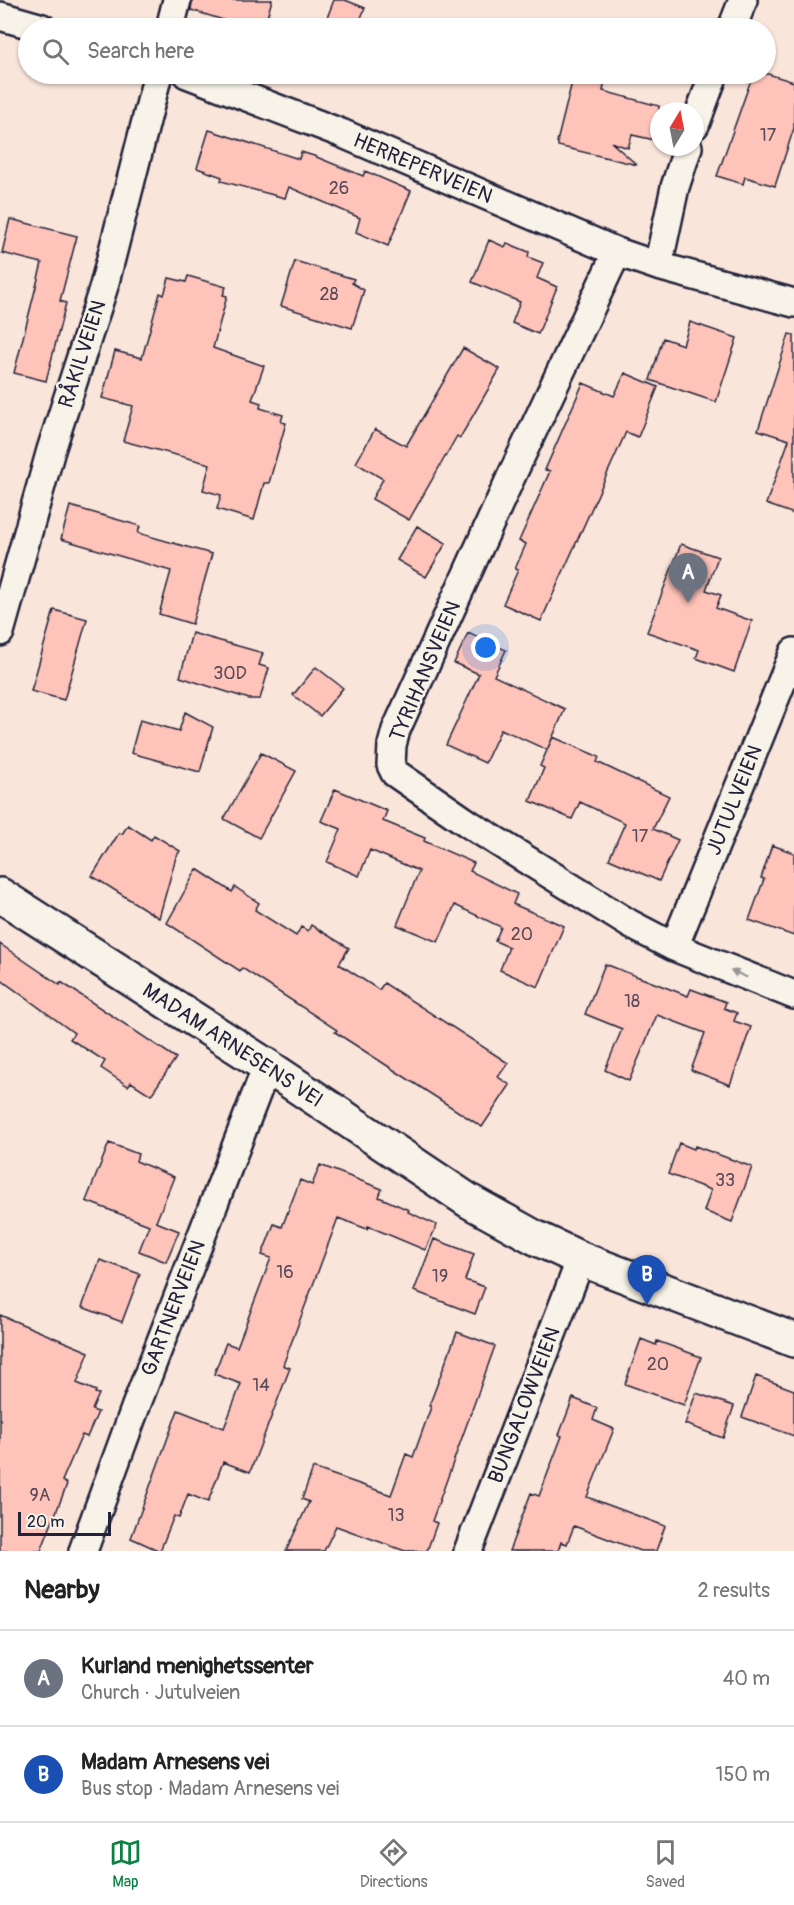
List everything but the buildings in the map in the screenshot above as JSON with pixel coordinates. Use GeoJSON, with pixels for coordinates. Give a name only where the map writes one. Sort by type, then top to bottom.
{"type":"FeatureCollection","features":[{"type":"Feature","properties":{"kind":"street"},"geometry":{"type":"LineString","coordinates":[[172,18],[177,0]]}},
{"type":"Feature","properties":{"kind":"street"},"geometry":{"type":"LineString","coordinates":[[736,18],[743,0]]}},
{"type":"Feature","properties":{"kind":"street"},"geometry":{"type":"LineString","coordinates":[[0,16],[18,21]]}},
{"type":"Feature","properties":{"kind":"street","name":"RÅKILVEIEN"},"geometry":{"type":"LineString","coordinates":[[0,632],[51,450],[104,286],[155,84]]}},
{"type":"Feature","properties":{"kind":"street","name":"HERREPERVEIEN"},"geometry":{"type":"LineString","coordinates":[[214,84],[341,133],[617,252],[657,266],[794,303]]}},
{"type":"Feature","properties":{"kind":"street"},"geometry":{"type":"LineString","coordinates":[[704,102],[710,84]]}},
{"type":"Feature","properties":{"kind":"street"},"geometry":{"type":"LineString","coordinates":[[657,266],[675,187],[685,156]]}},
{"type":"Feature","properties":{"kind":"street","name":"TYRIHANSVEIEN"},"geometry":{"type":"LineString","coordinates":[[617,252],[407,705],[392,745],[391,765],[396,773],[470,824],[630,924],[674,947],[794,995]]}},
{"type":"Feature","properties":{"kind":"street","name":"JUTULVEIEN"},"geometry":{"type":"LineString","coordinates":[[674,947],[793,658]]}},
{"type":"Feature","properties":{"kind":"street","name":"MADAM ARNESENS VEI"},"geometry":{"type":"LineString","coordinates":[[0,895],[267,1066],[469,1202],[534,1238],[581,1259],[794,1340]]}},
{"type":"Feature","properties":{"kind":"street","name":"GARTNERVEIEN"},"geometry":{"type":"LineString","coordinates":[[82,1551],[267,1066]]}},
{"type":"Feature","properties":{"kind":"street","name":"BUNGALOWVEIEN"},"geometry":{"type":"LineString","coordinates":[[468,1551],[581,1259]]}},
{"type":"Feature","properties":{"kind":"place","name":"Kurland menighetssenter"},"geometry":{"type":"Point","coordinates":[688,603]}},
{"type":"Feature","properties":{"kind":"place","name":"Madam Arnesens vei"},"geometry":{"type":"Point","coordinates":[647,1305]}}]}
